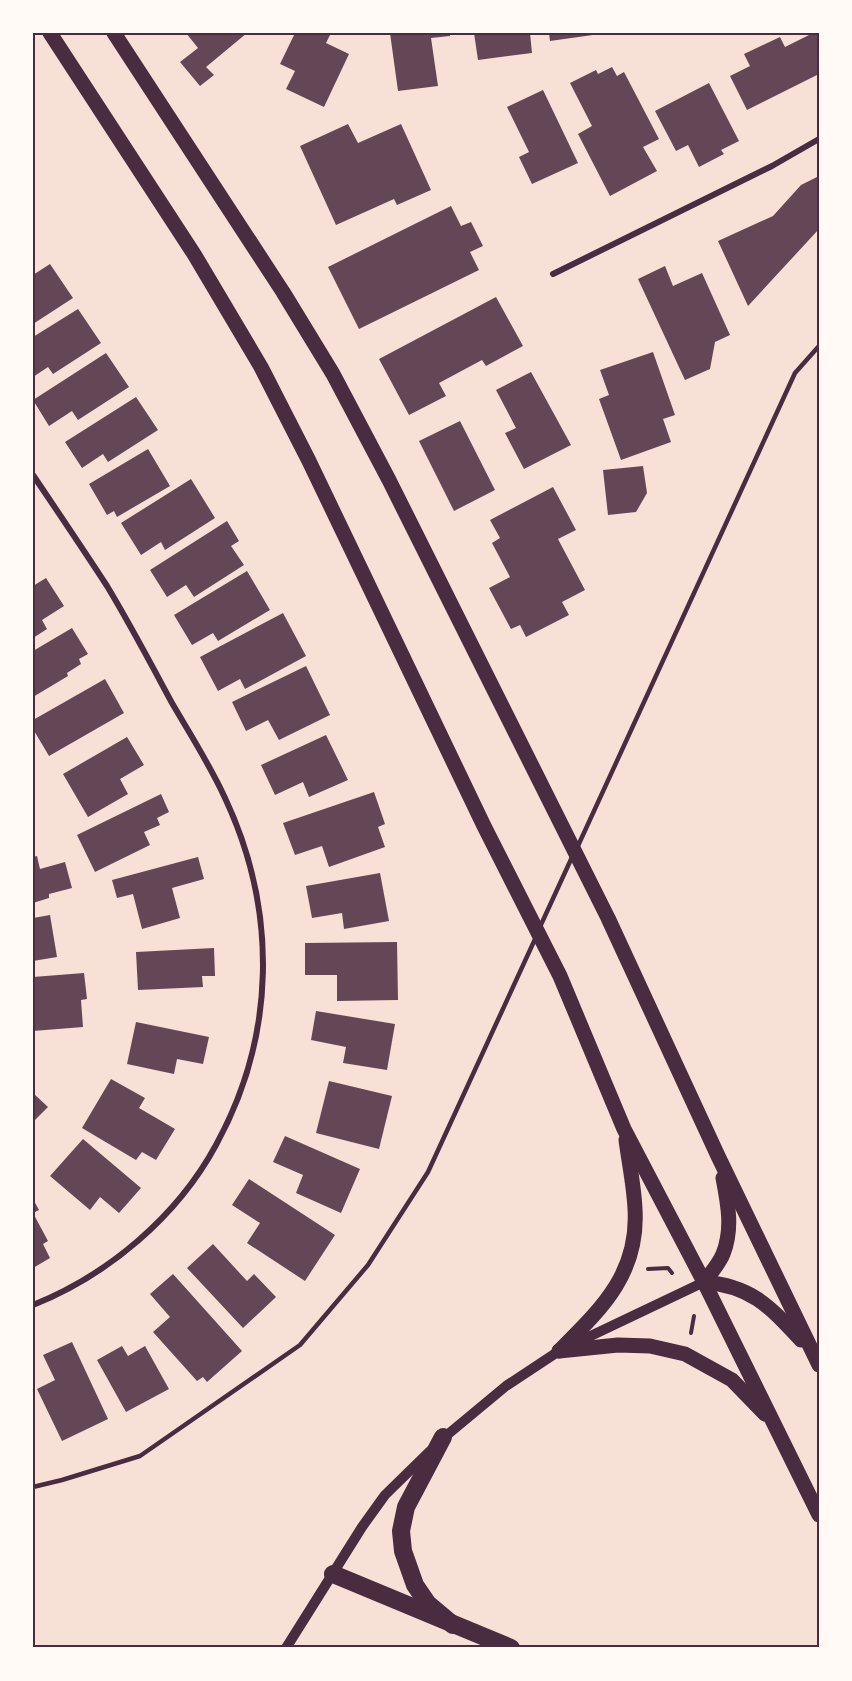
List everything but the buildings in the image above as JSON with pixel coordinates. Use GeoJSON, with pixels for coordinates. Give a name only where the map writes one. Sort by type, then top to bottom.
{"type":"FeatureCollection","features":[{"type":"Feature","properties":{"kind":"highway"},"geometry":{"type":"LineString","coordinates":[[443,1437],[406,1508],[401,1531],[403,1551],[415,1585],[428,1604],[453,1625]]}},
{"type":"Feature","properties":{"kind":"highway"},"geometry":{"type":"LineString","coordinates":[[333,1574],[511,1648]]}},
{"type":"Feature","properties":{"kind":"main road"},"geometry":{"type":"LineString","coordinates":[[50,33],[194,254],[261,367],[484,826],[560,976],[624,1129],[704,1282],[819,1515]]}},
{"type":"Feature","properties":{"kind":"main road"},"geometry":{"type":"LineString","coordinates":[[114,33],[283,292],[333,374],[394,490],[608,918],[718,1156],[819,1365]]}},
{"type":"Feature","properties":{"kind":"main road"},"geometry":{"type":"LineString","coordinates":[[559,1351],[597,1314],[615,1291],[627,1265],[634,1235],[636,1210],[624,1129]]}},
{"type":"Feature","properties":{"kind":"main road"},"geometry":{"type":"LineString","coordinates":[[704,1282],[722,1256],[728,1233],[729,1210],[718,1156]]}},
{"type":"Feature","properties":{"kind":"main road"},"geometry":{"type":"LineString","coordinates":[[704,1282],[745,1290],[776,1314],[812,1351]]}},
{"type":"Feature","properties":{"kind":"main road"},"geometry":{"type":"LineString","coordinates":[[559,1351],[618,1345],[650,1346],[685,1354],[732,1380],[775,1425]]}},
{"type":"Feature","properties":{"kind":"street"},"geometry":{"type":"LineString","coordinates":[[554,274],[772,166],[819,139]]}},
{"type":"Feature","properties":{"kind":"street"},"geometry":{"type":"LineString","coordinates":[[33,475],[124,615],[225,798],[246,853],[257,897],[263,963],[261,1018],[250,1065],[231,1118],[206,1163],[173,1205],[138,1241],[93,1275],[33,1305]]}},
{"type":"Feature","properties":{"kind":"street"},"geometry":{"type":"LineString","coordinates":[[286,1648],[362,1527],[385,1495],[443,1437],[506,1386],[559,1351],[704,1282]]}},
{"type":"Feature","properties":{"kind":"lane"},"geometry":{"type":"LineString","coordinates":[[33,1487],[140,1456],[300,1345],[368,1265],[428,1172],[795,373],[819,346]]}},
{"type":"Feature","properties":{"kind":"path"},"geometry":{"type":"LineString","coordinates":[[641,1270],[668,1268],[672,1273]]}},
{"type":"Feature","properties":{"kind":"path"},"geometry":{"type":"LineString","coordinates":[[691,1335],[694,1316]]}}]}
